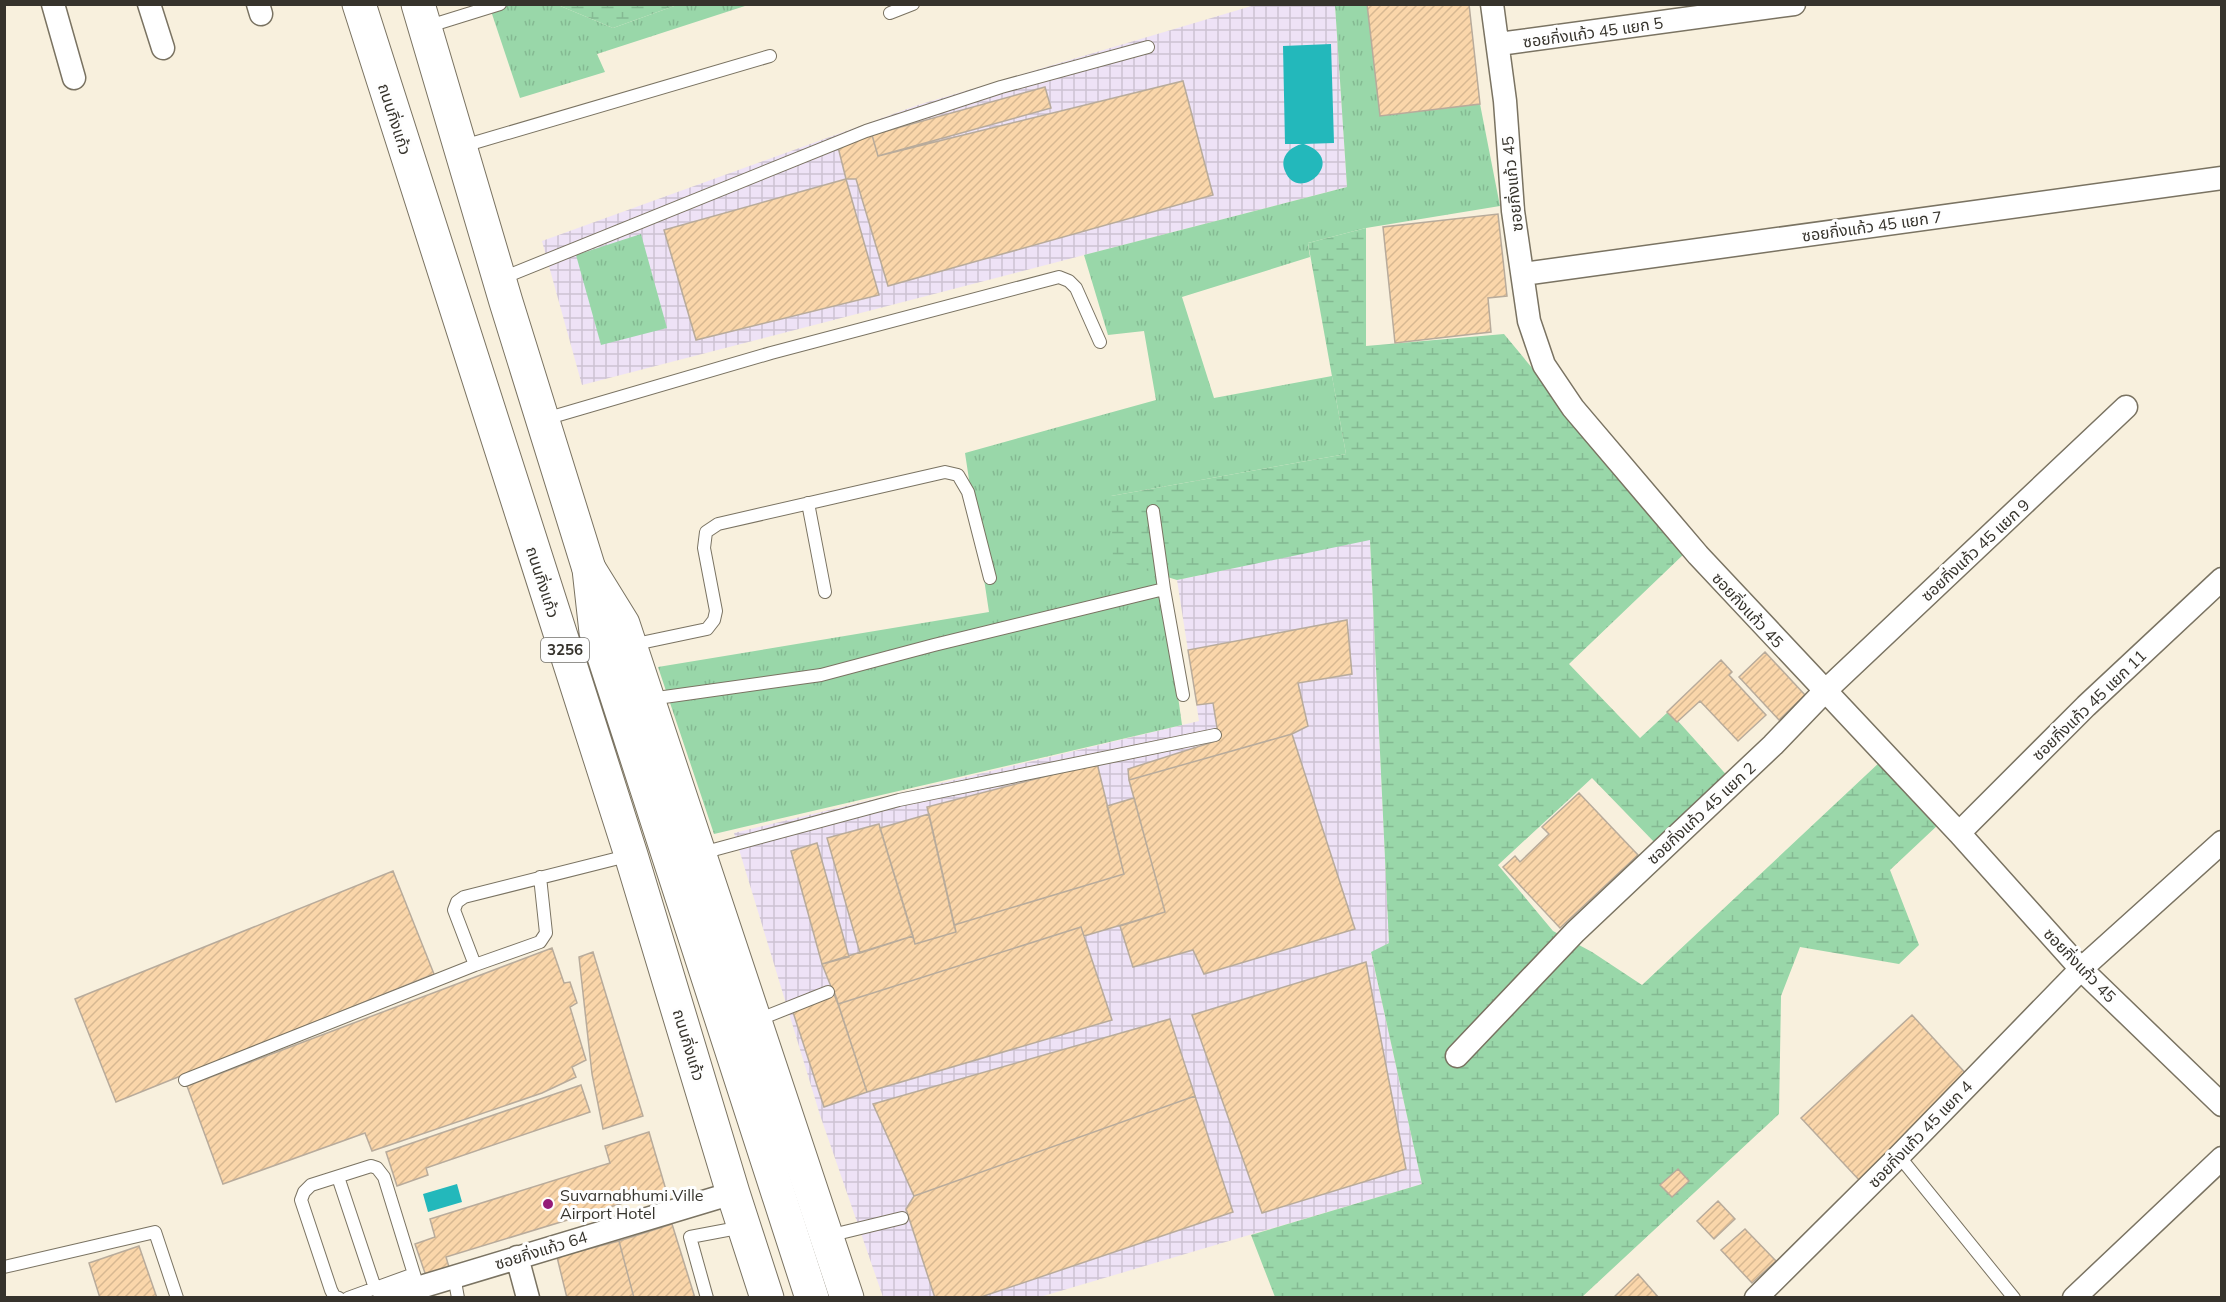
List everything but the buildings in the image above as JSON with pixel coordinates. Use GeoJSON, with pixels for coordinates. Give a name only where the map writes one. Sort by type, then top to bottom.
{"type":"FeatureCollection","features":[{"type":"Feature","properties":{"kind":"main road","name":"ถนนกิ่งแก้ว"},"geometry":{"type":"LineString","coordinates":[[358,4],[630,855],[767,1298]]}},
{"type":"Feature","properties":{"kind":"main road","name":"3256"},"geometry":{"type":"LineString","coordinates":[[421,16],[499,279],[589,569],[597,632],[812,1298]]}},
{"type":"Feature","properties":{"kind":"main road","name":"3256"},"geometry":{"type":"LineString","coordinates":[[589,569],[623,624],[631,645],[847,1298]]}},
{"type":"Feature","properties":{"kind":"street"},"geometry":{"type":"LineString","coordinates":[[53,4],[74,78]]}},
{"type":"Feature","properties":{"kind":"street"},"geometry":{"type":"LineString","coordinates":[[149,4],[163,48]]}},
{"type":"Feature","properties":{"kind":"street","name":"ซอยกิ่งแก้ว 45"},"geometry":{"type":"LineString","coordinates":[[1492,4],[1499,44],[1513,211],[1528,321],[1544,365],[1573,408],[1698,555],[1824,692],[1959,833],[2081,969],[2222,1105]]}},
{"type":"Feature","properties":{"kind":"street","name":"ซอยกิ่งแก้ว 45 แยก 5"},"geometry":{"type":"LineString","coordinates":[[1499,44],[1794,4]]}},
{"type":"Feature","properties":{"kind":"street","name":"ซอยกิ่งแก้ว 45 แยก 7"},"geometry":{"type":"LineString","coordinates":[[1523,274],[2222,178]]}},
{"type":"Feature","properties":{"kind":"street","name":"ซอยกิ่งแก้ว 45 แยก 9"},"geometry":{"type":"LineString","coordinates":[[1824,692],[2126,407]]}},
{"type":"Feature","properties":{"kind":"street","name":"ซอยกิ่งแก้ว 45 แยก 11"},"geometry":{"type":"LineString","coordinates":[[1959,833],[2086,706],[2222,579]]}},
{"type":"Feature","properties":{"kind":"street","name":"ซอยกิ่งแก้ว 45 แยก 2"},"geometry":{"type":"LineString","coordinates":[[1457,1056],[1575,932],[1773,745],[1824,692]]}},
{"type":"Feature","properties":{"kind":"street","name":"ซอยกิ่งแก้ว 45 แยก 4"},"geometry":{"type":"LineString","coordinates":[[1765,1295],[2081,969],[2222,842]]}},
{"type":"Feature","properties":{"kind":"street"},"geometry":{"type":"LineString","coordinates":[[2074,1298],[2222,1158]]}},
{"type":"Feature","properties":{"kind":"street","name":"ซอยกิ่งแก้ว 64"},"geometry":{"type":"LineString","coordinates":[[380,1293],[416,1280],[456,1287],[517,1257],[733,1193]]}},
{"type":"Feature","properties":{"kind":"street"},"geometry":{"type":"LineString","coordinates":[[517,1257],[528,1298]]}},
{"type":"Feature","properties":{"kind":"lane"},"geometry":{"type":"LineString","coordinates":[[421,16],[500,4]]}},
{"type":"Feature","properties":{"kind":"lane"},"geometry":{"type":"LineString","coordinates":[[890,13],[913,4]]}},
{"type":"Feature","properties":{"kind":"lane"},"geometry":{"type":"LineString","coordinates":[[499,279],[866,131],[1001,87],[1148,47]]}},
{"type":"Feature","properties":{"kind":"lane"},"geometry":{"type":"LineString","coordinates":[[460,147],[770,56]]}},
{"type":"Feature","properties":{"kind":"lane"},"geometry":{"type":"LineString","coordinates":[[543,420],[771,353],[1059,277],[1069,281],[1076,288],[1100,342]]}},
{"type":"Feature","properties":{"kind":"lane"},"geometry":{"type":"LineString","coordinates":[[631,645],[706,629],[714,620],[716,610],[704,548],[706,532],[718,524],[945,472],[958,475],[968,492],[990,578]]}},
{"type":"Feature","properties":{"kind":"lane"},"geometry":{"type":"LineString","coordinates":[[808,503],[825,592]]}},
{"type":"Feature","properties":{"kind":"lane"},"geometry":{"type":"LineString","coordinates":[[1153,511],[1164,590],[1183,695]]}},
{"type":"Feature","properties":{"kind":"lane"},"geometry":{"type":"LineString","coordinates":[[649,700],[821,675],[945,642],[1164,590]]}},
{"type":"Feature","properties":{"kind":"lane"},"geometry":{"type":"LineString","coordinates":[[700,853],[899,800],[1215,735]]}},
{"type":"Feature","properties":{"kind":"lane"},"geometry":{"type":"LineString","coordinates":[[475,965],[454,910],[457,902],[464,897],[630,855]]}},
{"type":"Feature","properties":{"kind":"lane"},"geometry":{"type":"LineString","coordinates":[[185,1080],[475,965],[540,942],[546,933],[540,877]]}},
{"type":"Feature","properties":{"kind":"lane"},"geometry":{"type":"LineString","coordinates":[[754,1022],[828,992]]}},
{"type":"Feature","properties":{"kind":"lane"},"geometry":{"type":"LineString","coordinates":[[1899,1156],[2014,1298]]}},
{"type":"Feature","properties":{"kind":"lane"},"geometry":{"type":"LineString","coordinates":[[339,1298],[334,1296],[331,1290],[301,1200],[304,1192],[311,1185],[371,1166],[377,1167],[384,1177],[416,1280]]}},
{"type":"Feature","properties":{"kind":"lane"},"geometry":{"type":"LineString","coordinates":[[338,1177],[380,1293],[348,1298]]}},
{"type":"Feature","properties":{"kind":"lane"},"geometry":{"type":"LineString","coordinates":[[827,1236],[902,1218]]}},
{"type":"Feature","properties":{"kind":"lane"},"geometry":{"type":"LineString","coordinates":[[707,1298],[690,1237],[744,1227]]}},
{"type":"Feature","properties":{"kind":"lane"},"geometry":{"type":"LineString","coordinates":[[4,1267],[155,1232],[177,1298]]}},
{"type":"Feature","properties":{"kind":"shaded area"},"geometry":{"type":"Polygon","coordinates":[[[1255,5],[1335,5],[1347,187],[582,385],[542,241],[918,105],[1255,5]]]}},
{"type":"Feature","properties":{"kind":"shaded area"},"geometry":{"type":"Polygon","coordinates":[[[1370,539],[1389,943],[1371,953],[1422,1184],[1040,1297],[883,1297],[820,1115],[734,833],[1199,721],[1177,580],[1370,539]]]}},
{"type":"Feature","properties":{"kind":"green space"},"geometry":{"type":"Polygon","coordinates":[[[677,4],[613,28],[558,5],[677,4]]]}},
{"type":"Feature","properties":{"kind":"green space"},"geometry":{"type":"Polygon","coordinates":[[[489,5],[558,5],[613,28],[677,5],[748,5],[597,54],[605,72],[520,98],[489,5]]]}},
{"type":"Feature","properties":{"kind":"green space"},"geometry":{"type":"Polygon","coordinates":[[[1335,5],[1367,5],[1480,104],[1500,206],[1366,228],[1308,243],[1310,257],[1182,297],[1214,398],[1332,376],[1346,454],[1111,496],[1161,575],[1182,725],[714,834],[658,667],[989,612],[965,453],[1156,400],[1144,331],[1108,335],[1084,255],[1347,187],[1335,5]]]}},
{"type":"Feature","properties":{"kind":"green space"},"geometry":{"type":"Polygon","coordinates":[[[1366,228],[1366,346],[1504,334],[1685,553],[1569,664],[1640,738],[1669,711],[1731,780],[1657,845],[1592,778],[1498,865],[1553,931],[1592,952],[1642,985],[1881,761],[1939,824],[1890,870],[1919,945],[1899,964],[1800,947],[1781,996],[1779,1114],[1582,1297],[1275,1297],[1251,1235],[1422,1184],[1371,952],[1389,943],[1370,540],[1177,580],[1113,560],[1111,496],[1346,454],[1308,243],[1366,228]]]}},
{"type":"Feature","properties":{"kind":"green space"},"geometry":{"type":"Polygon","coordinates":[[[641,234],[667,328],[601,345],[576,255],[641,234]]]}},
{"type":"Feature","properties":{"kind":"water"},"geometry":{"type":"Polygon","coordinates":[[[1331,44],[1334,143],[1304,144],[1317,151],[1322,160],[1322,169],[1309,182],[1300,183],[1291,180],[1285,171],[1283,161],[1287,153],[1302,144],[1285,144],[1283,46],[1331,44]]]}},
{"type":"Feature","properties":{"kind":"water"},"geometry":{"type":"Polygon","coordinates":[[[457,1184],[462,1202],[428,1212],[423,1194],[457,1184]]]}},
{"type":"Feature","properties":{"kind":"place","name":"Suvarnabhumi Ville Airport Hotel"},"geometry":{"type":"Point","coordinates":[548,1204]}}]}
